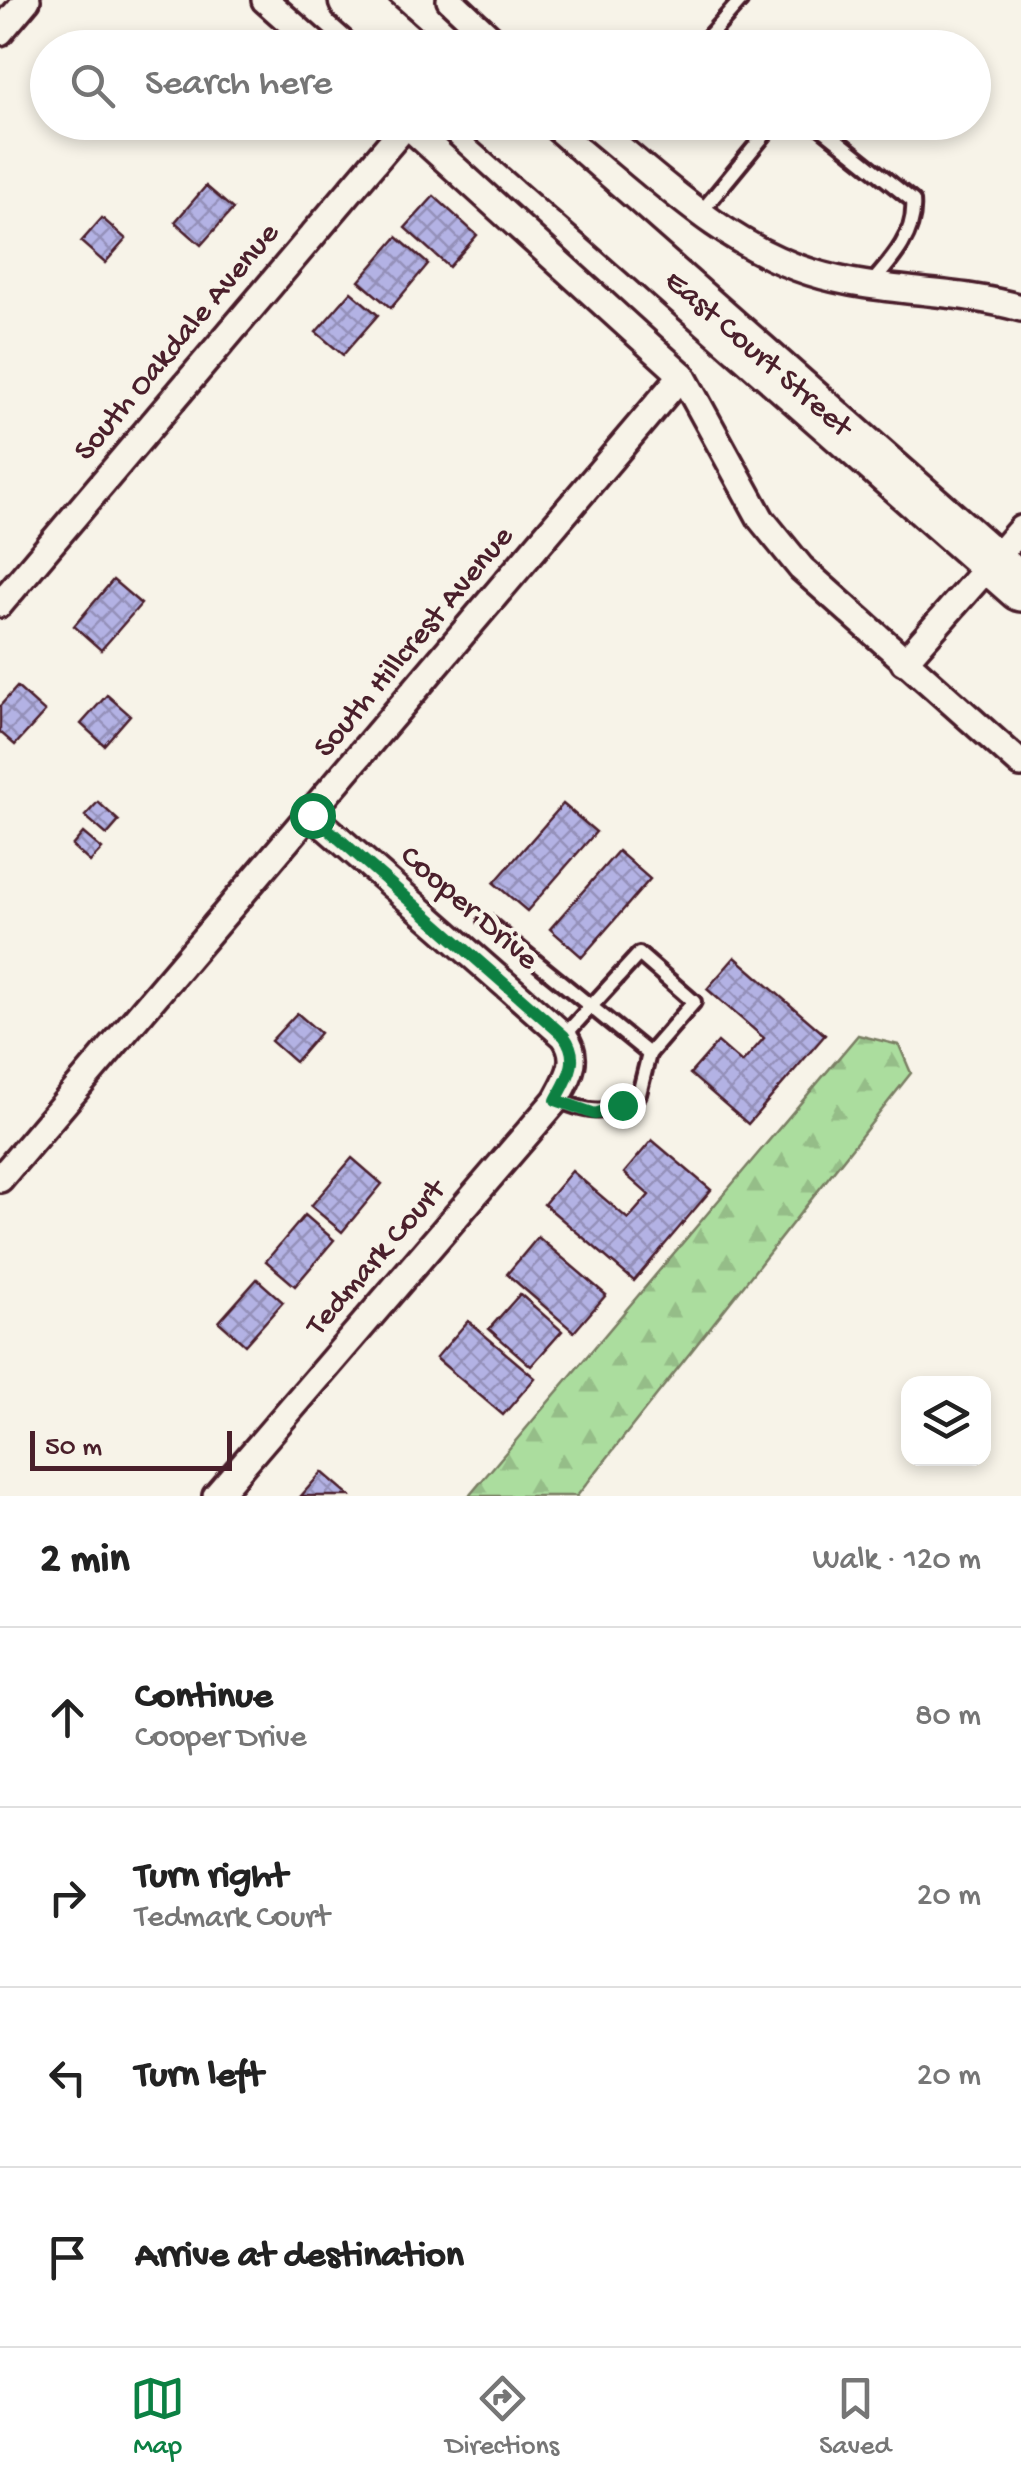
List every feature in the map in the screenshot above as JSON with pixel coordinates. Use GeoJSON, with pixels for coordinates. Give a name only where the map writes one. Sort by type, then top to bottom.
{"type":"FeatureCollection","features":[{"type":"Feature","properties":{"kind":"highway"},"geometry":{"type":"LineString","coordinates":[[352,0],[386,30]]}},
{"type":"Feature","properties":{"kind":"highway","name":"East Court Street"},"geometry":{"type":"LineString","coordinates":[[513,140],[1011,560]]}},
{"type":"Feature","properties":{"kind":"street"},"geometry":{"type":"LineString","coordinates":[[0,32],[27,0]]}},
{"type":"Feature","properties":{"kind":"street"},"geometry":{"type":"LineString","coordinates":[[265,0],[299,30]]}},
{"type":"Feature","properties":{"kind":"street"},"geometry":{"type":"LineString","coordinates":[[450,0],[482,30]]}},
{"type":"Feature","properties":{"kind":"street","name":"South Oakdale Avenue"},"geometry":{"type":"LineString","coordinates":[[0,604],[392,140]]}},
{"type":"Feature","properties":{"kind":"street"},"geometry":{"type":"LineString","coordinates":[[423,140],[682,375],[761,519],[801,568],[1021,764]]}},
{"type":"Feature","properties":{"kind":"street"},"geometry":{"type":"LineString","coordinates":[[611,140],[738,242],[810,272],[870,286],[982,296],[1021,308]]}},
{"type":"Feature","properties":{"kind":"street","name":"South Hillcrest Avenue"},"geometry":{"type":"LineString","coordinates":[[0,1179],[682,375]]}},
{"type":"Feature","properties":{"kind":"street"},"geometry":{"type":"LineString","coordinates":[[904,662],[1011,560]]}},
{"type":"Feature","properties":{"kind":"street","name":"Cooper Drive"},"geometry":{"type":"LineString","coordinates":[[312,815],[568,1047]]}},
{"type":"Feature","properties":{"kind":"street","name":"Tedmark Court"},"geometry":{"type":"LineString","coordinates":[[216,1496],[556,1100],[572,1069],[568,1047]]}},
{"type":"Feature","properties":{"kind":"lane"},"geometry":{"type":"LineString","coordinates":[[714,30],[741,0]]}},
{"type":"Feature","properties":{"kind":"lane"},"geometry":{"type":"LineString","coordinates":[[701,212],[759,140]]}},
{"type":"Feature","properties":{"kind":"lane"},"geometry":{"type":"LineString","coordinates":[[837,140],[913,201],[914,216],[899,251],[870,286]]}},
{"type":"Feature","properties":{"kind":"lane"},"geometry":{"type":"LineString","coordinates":[[486,920],[648,1054]]}},
{"type":"Feature","properties":{"kind":"lane"},"geometry":{"type":"LineString","coordinates":[[556,1100],[595,1114],[640,1094],[648,1054],[694,1002],[639,954],[593,1006],[568,1047]]}},
{"type":"Feature","properties":{"kind":"green space"},"geometry":{"type":"Polygon","coordinates":[[[858,1035],[899,1045],[911,1073],[577,1496],[469,1496],[858,1035]]]}},
{"type":"Feature","properties":{"kind":"building"},"geometry":{"type":"Polygon","coordinates":[[[206,186],[233,209],[201,245],[175,222],[206,186]]]}},
{"type":"Feature","properties":{"kind":"building"},"geometry":{"type":"Polygon","coordinates":[[[434,196],[477,235],[449,267],[405,228],[434,196]]]}},
{"type":"Feature","properties":{"kind":"building"},"geometry":{"type":"Polygon","coordinates":[[[102,218],[126,239],[105,263],[81,242],[102,218]]]}},
{"type":"Feature","properties":{"kind":"building"},"geometry":{"type":"Polygon","coordinates":[[[397,237],[428,264],[391,308],[359,281],[397,237]]]}},
{"type":"Feature","properties":{"kind":"building"},"geometry":{"type":"Polygon","coordinates":[[[351,292],[378,315],[343,355],[316,332],[351,292]]]}},
{"type":"Feature","properties":{"kind":"building"},"geometry":{"type":"Polygon","coordinates":[[[113,580],[141,604],[101,650],[74,626],[113,580]]]}},
{"type":"Feature","properties":{"kind":"building"},"geometry":{"type":"Polygon","coordinates":[[[17,687],[45,712],[15,745],[0,732],[0,706],[17,687]]]}},
{"type":"Feature","properties":{"kind":"building"},"geometry":{"type":"Polygon","coordinates":[[[107,695],[130,715],[104,745],[81,724],[107,695]]]}},
{"type":"Feature","properties":{"kind":"building"},"geometry":{"type":"Polygon","coordinates":[[[98,802],[119,821],[107,835],[85,816],[98,802]]]}},
{"type":"Feature","properties":{"kind":"building"},"geometry":{"type":"Polygon","coordinates":[[[563,804],[596,832],[527,911],[494,883],[563,804]]]}},
{"type":"Feature","properties":{"kind":"building"},"geometry":{"type":"Polygon","coordinates":[[[83,833],[102,849],[90,862],[72,846],[83,833]]]}},
{"type":"Feature","properties":{"kind":"building"},"geometry":{"type":"Polygon","coordinates":[[[618,851],[650,879],[582,957],[550,929],[618,851]]]}},
{"type":"Feature","properties":{"kind":"building"},"geometry":{"type":"Polygon","coordinates":[[[735,957],[825,1035],[748,1124],[690,1074],[718,1042],[742,1063],[764,1038],[707,989],[735,957]]]}},
{"type":"Feature","properties":{"kind":"building"},"geometry":{"type":"Polygon","coordinates":[[[297,1013],[320,1033],[295,1062],[271,1041],[297,1013]]]}},
{"type":"Feature","properties":{"kind":"building"},"geometry":{"type":"Polygon","coordinates":[[[652,1140],[711,1190],[634,1281],[544,1204],[572,1171],[628,1219],[649,1195],[624,1173],[652,1140]]]}},
{"type":"Feature","properties":{"kind":"building"},"geometry":{"type":"Polygon","coordinates":[[[352,1158],[382,1184],[342,1232],[311,1206],[352,1158]]]}},
{"type":"Feature","properties":{"kind":"building"},"geometry":{"type":"Polygon","coordinates":[[[305,1215],[334,1240],[295,1286],[266,1261],[305,1215]]]}},
{"type":"Feature","properties":{"kind":"building"},"geometry":{"type":"Polygon","coordinates":[[[538,1237],[606,1295],[574,1332],[507,1274],[538,1237]]]}},
{"type":"Feature","properties":{"kind":"building"},"geometry":{"type":"Polygon","coordinates":[[[257,1279],[283,1302],[245,1345],[219,1322],[257,1279]]]}},
{"type":"Feature","properties":{"kind":"building"},"geometry":{"type":"Polygon","coordinates":[[[520,1294],[562,1331],[531,1366],[489,1329],[520,1294]]]}},
{"type":"Feature","properties":{"kind":"building"},"geometry":{"type":"Polygon","coordinates":[[[468,1321],[535,1378],[503,1415],[436,1358],[468,1321]]]}},
{"type":"Feature","properties":{"kind":"building"},"geometry":{"type":"Polygon","coordinates":[[[322,1472],[350,1496],[301,1496],[322,1472]]]}},
{"type":"Feature","properties":{"kind":"route"},"geometry":{"type":"LineString","coordinates":[[312,815],[564,1036],[570,1045],[572,1069],[556,1100],[595,1114],[622,1105]]}}]}
